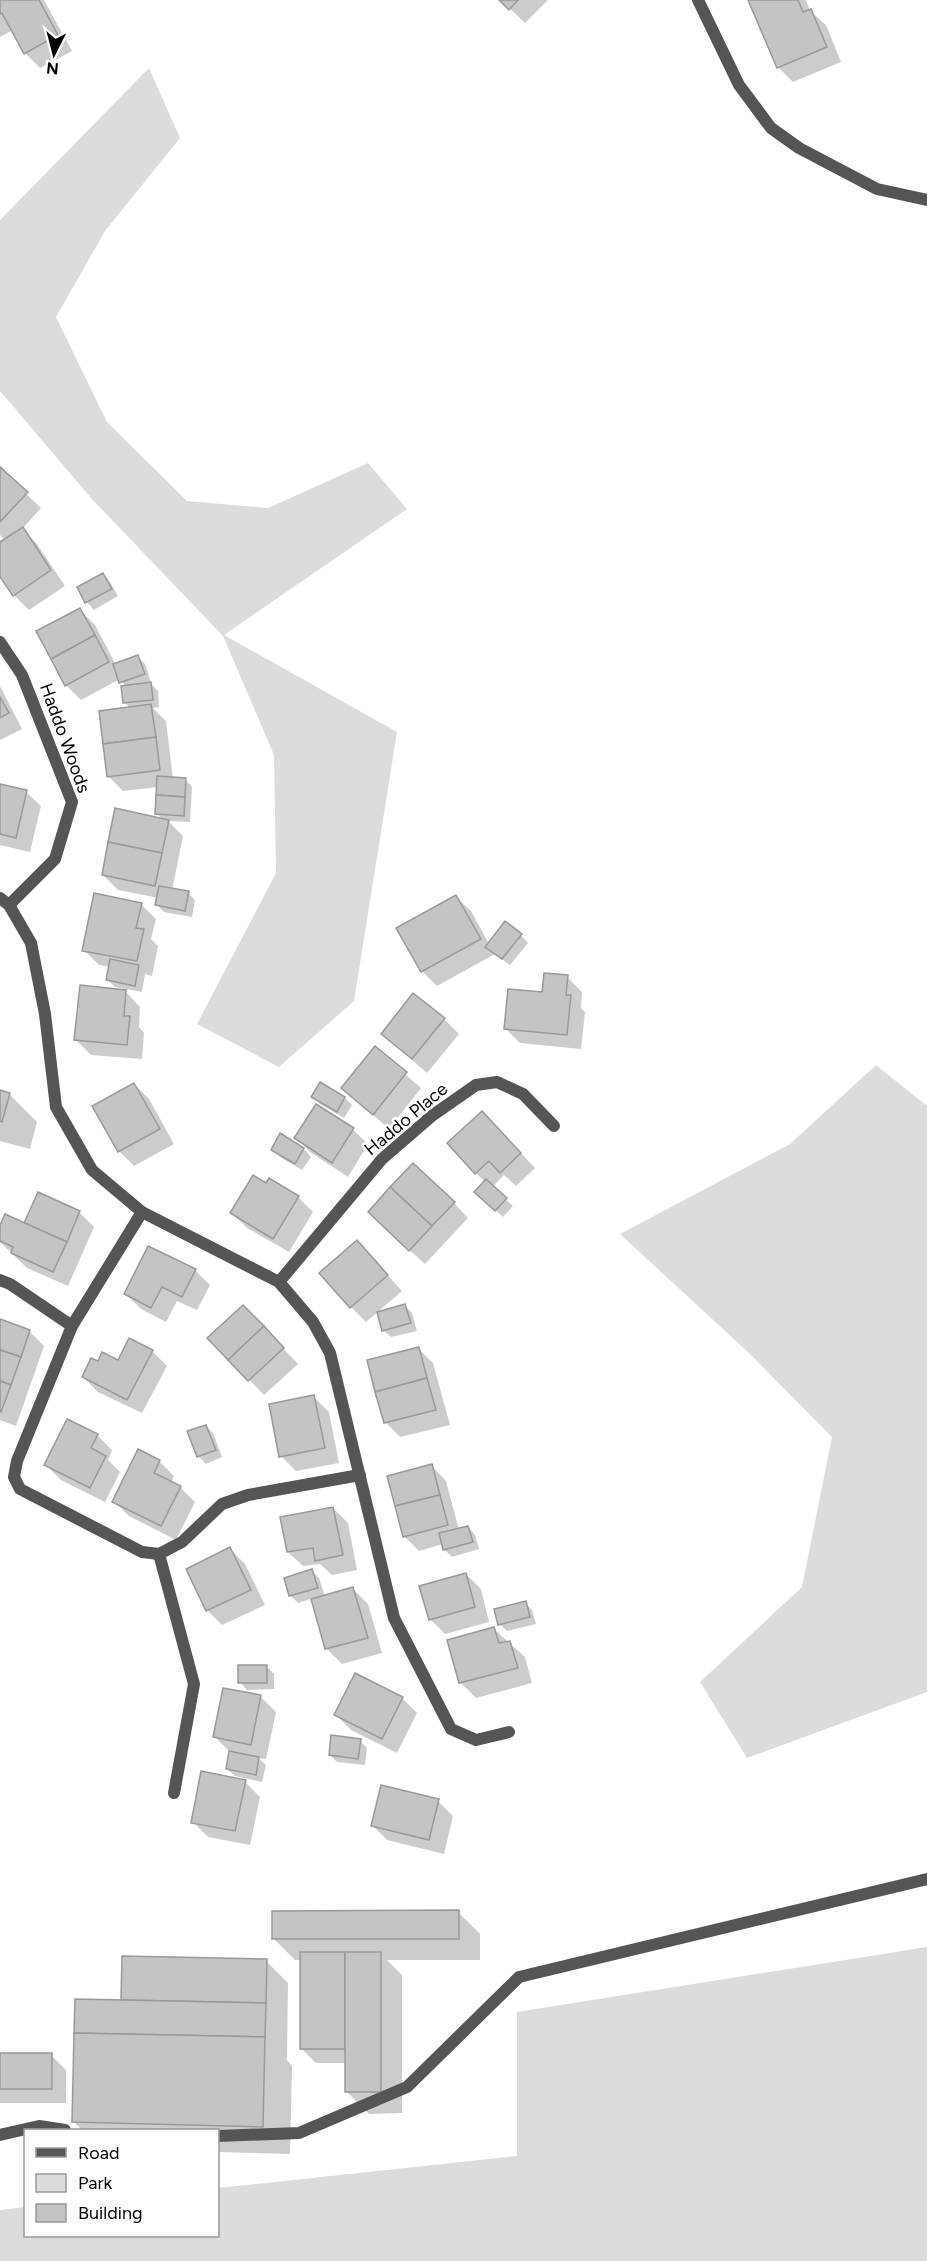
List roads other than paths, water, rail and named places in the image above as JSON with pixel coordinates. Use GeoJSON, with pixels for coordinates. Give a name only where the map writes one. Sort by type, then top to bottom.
{"type":"FeatureCollection","features":[{"type":"Feature","properties":{"kind":"street"},"geometry":{"type":"LineString","coordinates":[[698,0],[739,85],[771,128],[799,148],[878,189],[927,200]]}},
{"type":"Feature","properties":{"kind":"street","name":"Haddo Woods"},"geometry":{"type":"LineString","coordinates":[[0,642],[22,675],[72,802],[55,859],[4,902]]}},
{"type":"Feature","properties":{"kind":"street"},"geometry":{"type":"LineString","coordinates":[[4,902],[31,942],[45,1014],[56,1107],[92,1170],[142,1212],[279,1282],[314,1322],[330,1353],[394,1618],[451,1729],[476,1740],[509,1732]]}},
{"type":"Feature","properties":{"kind":"street","name":"Haddo Place"},"geometry":{"type":"LineString","coordinates":[[279,1282],[382,1159],[433,1115],[476,1085],[497,1082],[523,1094],[554,1126]]}},
{"type":"Feature","properties":{"kind":"street"},"geometry":{"type":"LineString","coordinates":[[142,1212],[72,1326],[17,1461],[14,1477],[20,1489],[142,1552],[159,1554],[182,1542],[222,1504],[248,1495],[360,1474]]}},
{"type":"Feature","properties":{"kind":"street"},"geometry":{"type":"LineString","coordinates":[[0,1280],[10,1284],[72,1326]]}},
{"type":"Feature","properties":{"kind":"street"},"geometry":{"type":"LineString","coordinates":[[159,1554],[195,1684],[174,1793]]}},
{"type":"Feature","properties":{"kind":"street"},"geometry":{"type":"LineString","coordinates":[[219,2136],[299,2133],[407,2087],[519,1977],[927,1879]]}},
{"type":"Feature","properties":{"kind":"street"},"geometry":{"type":"LineString","coordinates":[[26,2129],[39,2126],[58,2129]]}},
{"type":"Feature","properties":{"kind":"street"},"geometry":{"type":"LineString","coordinates":[[0,2135],[24,2129]]}}]}
